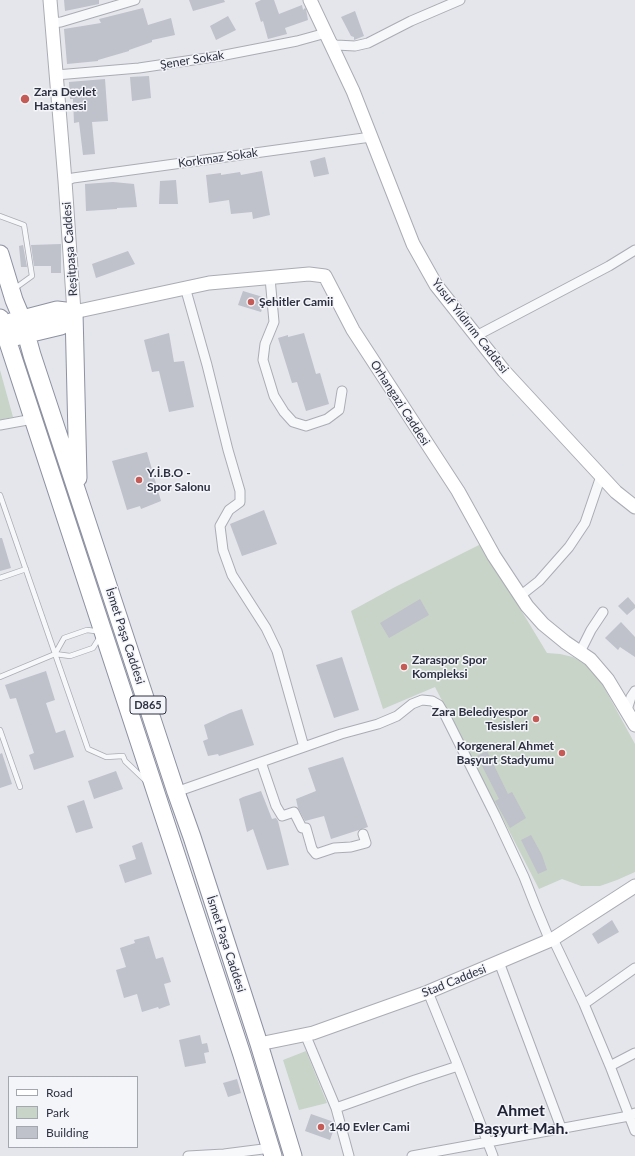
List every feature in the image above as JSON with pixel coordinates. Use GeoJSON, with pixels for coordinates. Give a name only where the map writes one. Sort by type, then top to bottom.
{"type":"FeatureCollection","features":[{"type":"Feature","properties":{"kind":"highway","name":"İsmet Paşa Caddesi"},"geometry":{"type":"LineString","coordinates":[[0,254],[79,498],[192,837],[259,1044],[293,1156]]}},
{"type":"Feature","properties":{"kind":"highway"},"geometry":{"type":"LineString","coordinates":[[3,327],[61,326],[74,312]]}},
{"type":"Feature","properties":{"kind":"highway","name":"Reşitpaşa Caddesi"},"geometry":{"type":"LineString","coordinates":[[74,312],[79,498]]}},
{"type":"Feature","properties":{"kind":"highway","name":"İsmet Paşa Caddesi"},"geometry":{"type":"LineString","coordinates":[[3,327],[242,1055],[272,1152]]}},
{"type":"Feature","properties":{"kind":"street","name":"Reşitpaşa Caddesi"},"geometry":{"type":"LineString","coordinates":[[50,0],[74,312]]}},
{"type":"Feature","properties":{"kind":"street"},"geometry":{"type":"LineString","coordinates":[[52,23],[61,22],[135,0]]}},
{"type":"Feature","properties":{"kind":"street","name":"Yusuf Yıldırım Caddesi"},"geometry":{"type":"LineString","coordinates":[[310,0],[353,91],[413,244],[436,285],[504,371],[616,492],[635,506]]}},
{"type":"Feature","properties":{"kind":"street"},"geometry":{"type":"LineString","coordinates":[[328,38],[336,45],[355,46],[368,43],[411,21],[460,0]]}},
{"type":"Feature","properties":{"kind":"street","name":"Şener Sokak"},"geometry":{"type":"LineString","coordinates":[[56,74],[139,68],[220,56],[297,41],[328,38]]}},
{"type":"Feature","properties":{"kind":"street","name":"Korkmaz Sokak"},"geometry":{"type":"LineString","coordinates":[[65,181],[73,178],[371,137]]}},
{"type":"Feature","properties":{"kind":"street"},"geometry":{"type":"LineString","coordinates":[[476,336],[609,266],[635,250]]}},
{"type":"Feature","properties":{"kind":"street","name":"Orhangazi Caddesi"},"geometry":{"type":"LineString","coordinates":[[74,312],[209,282],[309,274],[325,276],[353,330],[458,491],[494,556],[520,596],[542,624],[590,659],[608,680],[635,725]]}},
{"type":"Feature","properties":{"kind":"street"},"geometry":{"type":"LineString","coordinates":[[270,278],[274,322],[265,344],[263,360],[274,396],[284,412],[293,422],[306,426],[326,419],[339,410],[342,391]]}},
{"type":"Feature","properties":{"kind":"street"},"geometry":{"type":"LineString","coordinates":[[185,287],[240,491],[240,502],[229,510],[220,526],[223,550],[232,575],[266,628],[277,651],[304,747]]}},
{"type":"Feature","properties":{"kind":"street"},"geometry":{"type":"LineString","coordinates":[[0,426],[33,419]]}},
{"type":"Feature","properties":{"kind":"street"},"geometry":{"type":"LineString","coordinates":[[520,596],[539,581],[569,548],[585,523],[601,476]]}},
{"type":"Feature","properties":{"kind":"street"},"geometry":{"type":"LineString","coordinates":[[580,652],[591,630],[603,612]]}},
{"type":"Feature","properties":{"kind":"street"},"geometry":{"type":"LineString","coordinates":[[627,710],[630,697],[635,691]]}},
{"type":"Feature","properties":{"kind":"street"},"geometry":{"type":"LineString","coordinates":[[176,792],[341,734],[378,724],[397,716],[412,704],[422,700],[432,701],[439,705],[521,870],[551,940],[584,1004],[632,1114],[635,1131]]}},
{"type":"Feature","properties":{"kind":"street"},"geometry":{"type":"LineString","coordinates":[[261,762],[276,806],[282,816],[294,812],[302,828],[306,828],[312,849],[316,854],[334,848],[351,847],[366,843],[362,834]]}},
{"type":"Feature","properties":{"kind":"street","name":"Stad Caddesi"},"geometry":{"type":"LineString","coordinates":[[259,1044],[313,1033],[428,992],[551,940],[635,886]]}},
{"type":"Feature","properties":{"kind":"street"},"geometry":{"type":"LineString","coordinates":[[499,962],[560,1125],[560,1129]]}},
{"type":"Feature","properties":{"kind":"street"},"geometry":{"type":"LineString","coordinates":[[584,1004],[635,968]]}},
{"type":"Feature","properties":{"kind":"street"},"geometry":{"type":"LineString","coordinates":[[428,992],[493,1156]]}},
{"type":"Feature","properties":{"kind":"street"},"geometry":{"type":"LineString","coordinates":[[306,1034],[336,1108],[349,1156]]}},
{"type":"Feature","properties":{"kind":"street"},"geometry":{"type":"LineString","coordinates":[[610,1066],[635,1053]]}},
{"type":"Feature","properties":{"kind":"street"},"geometry":{"type":"LineString","coordinates":[[336,1108],[458,1066]]}},
{"type":"Feature","properties":{"kind":"street"},"geometry":{"type":"LineString","coordinates":[[412,1156],[560,1129],[632,1114]]}},
{"type":"Feature","properties":{"kind":"street"},"geometry":{"type":"LineString","coordinates":[[188,1156],[272,1152]]}},
{"type":"Feature","properties":{"kind":"lane"},"geometry":{"type":"LineString","coordinates":[[0,216],[24,226],[32,276],[12,291]]}},
{"type":"Feature","properties":{"kind":"lane"},"geometry":{"type":"LineString","coordinates":[[0,495],[88,750],[106,757],[123,756],[125,761],[154,789]]}},
{"type":"Feature","properties":{"kind":"lane"},"geometry":{"type":"LineString","coordinates":[[0,578],[26,570]]}},
{"type":"Feature","properties":{"kind":"lane"},"geometry":{"type":"LineString","coordinates":[[0,677],[55,654],[70,656],[93,648],[103,632],[87,630],[64,638],[55,654]]}},
{"type":"Feature","properties":{"kind":"lane"},"geometry":{"type":"LineString","coordinates":[[0,730],[20,787]]}},
{"type":"Feature","properties":{"kind":"green space"},"geometry":{"type":"Polygon","coordinates":[[[0,370],[13,417],[0,420],[0,370]]]}},
{"type":"Feature","properties":{"kind":"green space","name":"Zara Belediyespor Tesisleri"},"geometry":{"type":"Polygon","coordinates":[[[481,544],[547,653],[573,657],[590,666],[599,678],[635,744],[635,872],[617,880],[600,886],[581,886],[562,879],[539,889],[435,687],[383,709],[351,611],[481,544]]]}},
{"type":"Feature","properties":{"kind":"green space"},"geometry":{"type":"Polygon","coordinates":[[[306,1051],[327,1103],[299,1110],[283,1060],[306,1051]]]}},
{"type":"Feature","properties":{"kind":"building"},"geometry":{"type":"Polygon","coordinates":[[[64,0],[99,0],[99,4],[65,11],[64,0]]]}},
{"type":"Feature","properties":{"kind":"building"},"geometry":{"type":"Polygon","coordinates":[[[189,0],[224,0],[225,2],[193,11],[189,0]]]}},
{"type":"Feature","properties":{"kind":"building"},"geometry":{"type":"Polygon","coordinates":[[[261,0],[274,0],[279,14],[302,5],[303,10],[305,8],[306,9],[308,20],[285,28],[287,34],[268,39],[263,21],[261,22],[255,3],[261,0]]]}},
{"type":"Feature","properties":{"kind":"building"},"geometry":{"type":"Polygon","coordinates":[[[143,8],[148,25],[171,18],[175,35],[152,40],[152,42],[129,51],[98,61],[67,64],[64,29],[101,23],[99,19],[143,8]]]}},
{"type":"Feature","properties":{"kind":"building"},"geometry":{"type":"Polygon","coordinates":[[[355,11],[364,36],[354,40],[354,37],[351,36],[341,17],[355,11]]]}},
{"type":"Feature","properties":{"kind":"building"},"geometry":{"type":"Polygon","coordinates":[[[228,16],[236,30],[216,40],[210,26],[228,16]]]}},
{"type":"Feature","properties":{"kind":"building"},"geometry":{"type":"Polygon","coordinates":[[[149,76],[151,98],[132,101],[130,77],[149,76]]]}},
{"type":"Feature","properties":{"kind":"building"},"geometry":{"type":"Polygon","coordinates":[[[105,79],[108,121],[92,122],[95,154],[83,155],[79,122],[74,123],[73,99],[70,99],[69,82],[105,79]]]}},
{"type":"Feature","properties":{"kind":"building"},"geometry":{"type":"Polygon","coordinates":[[[325,157],[329,174],[314,177],[310,161],[325,157]]]}},
{"type":"Feature","properties":{"kind":"building"},"geometry":{"type":"Polygon","coordinates":[[[262,171],[270,215],[253,219],[252,212],[231,214],[229,200],[209,203],[206,175],[221,173],[221,175],[240,172],[241,175],[262,171]]]}},
{"type":"Feature","properties":{"kind":"building"},"geometry":{"type":"Polygon","coordinates":[[[176,180],[178,204],[159,204],[160,181],[176,180]]]}},
{"type":"Feature","properties":{"kind":"building"},"geometry":{"type":"Polygon","coordinates":[[[113,182],[134,184],[137,207],[86,211],[85,184],[113,182]]]}},
{"type":"Feature","properties":{"kind":"building"},"geometry":{"type":"Polygon","coordinates":[[[61,244],[61,273],[51,273],[51,266],[34,266],[31,245],[61,244]]]}},
{"type":"Feature","properties":{"kind":"building"},"geometry":{"type":"Polygon","coordinates":[[[23,245],[27,267],[21,267],[19,246],[23,245]]]}},
{"type":"Feature","properties":{"kind":"building"},"geometry":{"type":"Polygon","coordinates":[[[128,251],[135,264],[96,278],[92,264],[128,251]]]}},
{"type":"Feature","properties":{"kind":"building"},"geometry":{"type":"Polygon","coordinates":[[[243,291],[266,298],[261,312],[238,305],[243,291]]]}},
{"type":"Feature","properties":{"kind":"building"},"geometry":{"type":"Polygon","coordinates":[[[169,333],[174,362],[184,361],[194,407],[169,412],[159,371],[152,372],[144,340],[169,333]]]}},
{"type":"Feature","properties":{"kind":"building"},"geometry":{"type":"Polygon","coordinates":[[[304,333],[316,374],[320,373],[329,404],[306,411],[297,382],[292,383],[278,338],[304,333]]]}},
{"type":"Feature","properties":{"kind":"building"},"geometry":{"type":"Polygon","coordinates":[[[147,452],[161,501],[141,509],[140,506],[127,510],[112,461],[147,452]]]}},
{"type":"Feature","properties":{"kind":"building"},"geometry":{"type":"Polygon","coordinates":[[[264,510],[277,544],[242,556],[230,524],[264,510]]]}},
{"type":"Feature","properties":{"kind":"building"},"geometry":{"type":"Polygon","coordinates":[[[0,538],[2,538],[11,568],[0,571],[0,538]]]}},
{"type":"Feature","properties":{"kind":"building"},"geometry":{"type":"Polygon","coordinates":[[[628,597],[635,605],[635,608],[627,615],[618,606],[628,597]]]}},
{"type":"Feature","properties":{"kind":"building"},"geometry":{"type":"Polygon","coordinates":[[[420,599],[429,615],[389,638],[380,623],[420,599]]]}},
{"type":"Feature","properties":{"kind":"building"},"geometry":{"type":"Polygon","coordinates":[[[621,622],[635,637],[635,657],[620,647],[618,650],[605,638],[621,622]]]}},
{"type":"Feature","properties":{"kind":"building"},"geometry":{"type":"Polygon","coordinates":[[[342,657],[359,710],[334,718],[316,665],[342,657]]]}},
{"type":"Feature","properties":{"kind":"building"},"geometry":{"type":"Polygon","coordinates":[[[46,671],[55,700],[46,703],[56,733],[65,730],[74,757],[34,770],[29,755],[34,753],[16,698],[10,699],[5,685],[46,671]]]}},
{"type":"Feature","properties":{"kind":"building"},"geometry":{"type":"Polygon","coordinates":[[[242,709],[254,745],[219,756],[218,754],[208,756],[203,741],[208,739],[204,725],[242,709]]]}},
{"type":"Feature","properties":{"kind":"building"},"geometry":{"type":"Polygon","coordinates":[[[487,751],[508,794],[512,792],[526,818],[510,828],[495,801],[499,799],[477,756],[487,751]]]}},
{"type":"Feature","properties":{"kind":"building"},"geometry":{"type":"Polygon","coordinates":[[[2,753],[12,784],[0,788],[0,754],[2,753]]]}},
{"type":"Feature","properties":{"kind":"building"},"geometry":{"type":"Polygon","coordinates":[[[343,757],[368,827],[331,839],[324,816],[305,821],[298,808],[296,799],[316,791],[308,768],[343,757]]]}},
{"type":"Feature","properties":{"kind":"building"},"geometry":{"type":"Polygon","coordinates":[[[116,771],[123,789],[94,799],[88,781],[116,771]]]}},
{"type":"Feature","properties":{"kind":"building"},"geometry":{"type":"Polygon","coordinates":[[[261,791],[272,819],[276,818],[278,821],[289,865],[267,870],[253,829],[247,832],[239,799],[261,791]]]}},
{"type":"Feature","properties":{"kind":"building"},"geometry":{"type":"Polygon","coordinates":[[[84,800],[93,828],[76,833],[67,806],[84,800]]]}},
{"type":"Feature","properties":{"kind":"building"},"geometry":{"type":"Polygon","coordinates":[[[531,835],[542,855],[547,870],[538,874],[521,840],[531,835]]]}},
{"type":"Feature","properties":{"kind":"building"},"geometry":{"type":"Polygon","coordinates":[[[142,842],[152,874],[125,883],[119,865],[136,859],[132,846],[142,842]]]}},
{"type":"Feature","properties":{"kind":"building"},"geometry":{"type":"Polygon","coordinates":[[[612,920],[619,932],[598,944],[592,934],[612,920]]]}},
{"type":"Feature","properties":{"kind":"building"},"geometry":{"type":"Polygon","coordinates":[[[149,936],[156,959],[163,957],[171,982],[164,984],[170,1005],[159,1009],[158,1007],[142,1012],[137,994],[124,998],[116,970],[126,967],[120,948],[135,943],[134,940],[149,936]]]}},
{"type":"Feature","properties":{"kind":"building"},"geometry":{"type":"Polygon","coordinates":[[[200,1035],[202,1044],[207,1043],[208,1047],[209,1052],[204,1053],[206,1063],[185,1067],[179,1040],[200,1035]]]}},
{"type":"Feature","properties":{"kind":"building"},"geometry":{"type":"Polygon","coordinates":[[[237,1079],[241,1093],[228,1097],[223,1083],[237,1079]]]}},
{"type":"Feature","properties":{"kind":"building","name":"140 Evler Cami"},"geometry":{"type":"Polygon","coordinates":[[[311,1114],[334,1122],[335,1126],[330,1140],[305,1131],[311,1114]]]}},
{"type":"Feature","properties":{"kind":"place","name":"Zara Devlet Hastanesi"},"geometry":{"type":"Point","coordinates":[25,99]}},
{"type":"Feature","properties":{"kind":"place","name":"Şehitler Camii"},"geometry":{"type":"Point","coordinates":[251,302]}},
{"type":"Feature","properties":{"kind":"place","name":"Y.İ.B.O - Spor Salonu"},"geometry":{"type":"Point","coordinates":[139,480]}},
{"type":"Feature","properties":{"kind":"place","name":"Zaraspor Spor Kompleksi"},"geometry":{"type":"Point","coordinates":[404,667]}},
{"type":"Feature","properties":{"kind":"place","name":"Zara Belediyespor Tesisleri"},"geometry":{"type":"Point","coordinates":[536,719]}},
{"type":"Feature","properties":{"kind":"place","name":"Korgeneral Ahmet Başyurt Stadyumu"},"geometry":{"type":"Point","coordinates":[562,753]}},
{"type":"Feature","properties":{"kind":"place","name":"140 Evler Cami"},"geometry":{"type":"Point","coordinates":[321,1127]}},
{"type":"Feature","properties":{"kind":"district","name":"Ahmet Başyurt Mah."},"geometry":{"type":"Point","coordinates":[521,1120]}}]}
